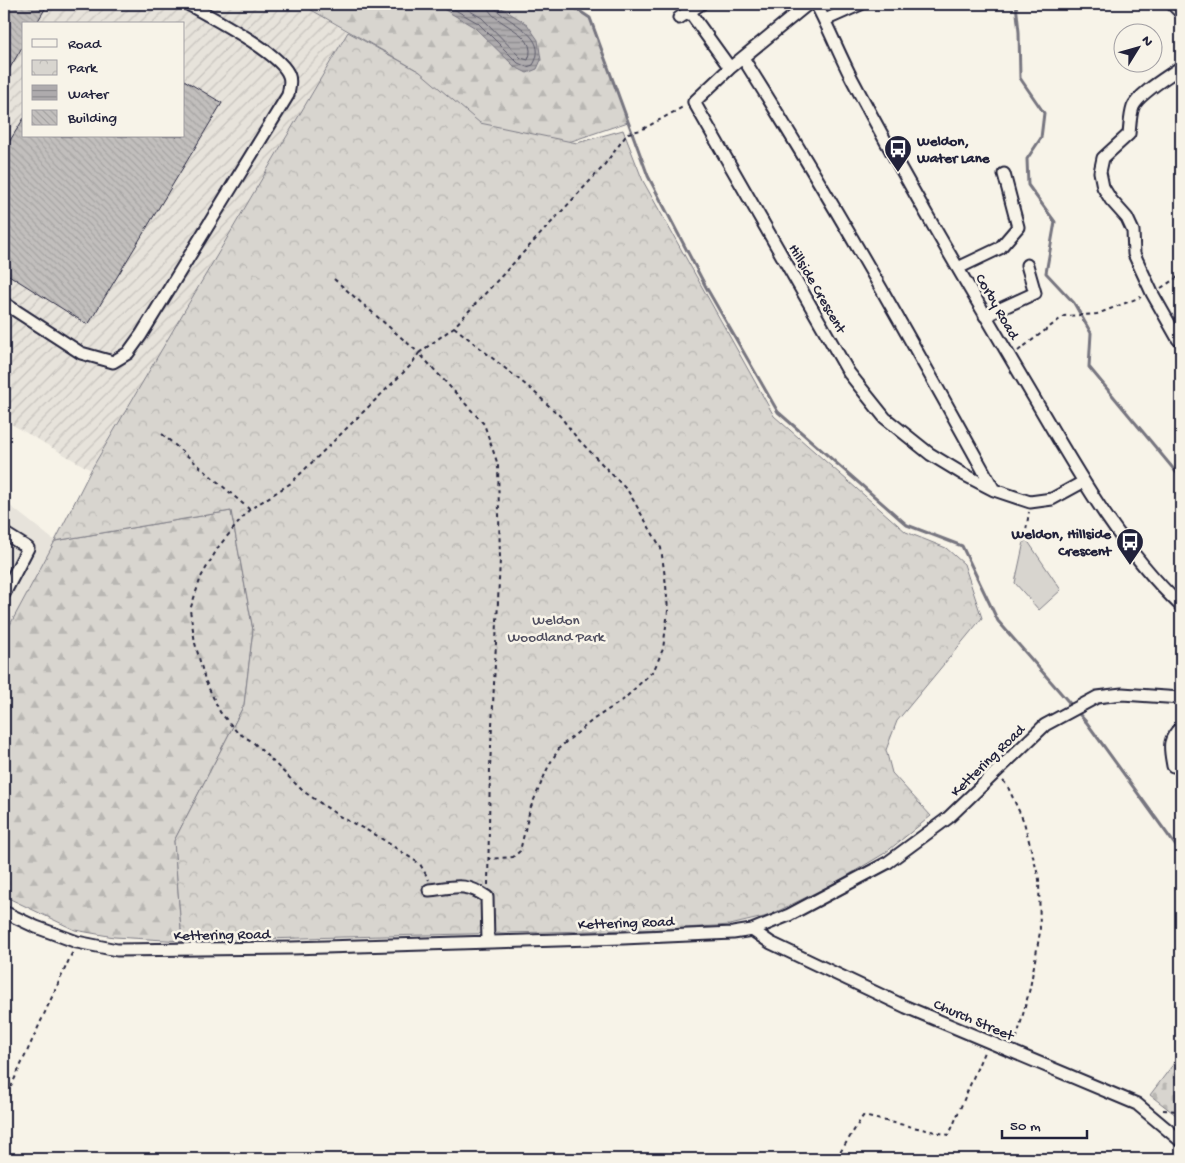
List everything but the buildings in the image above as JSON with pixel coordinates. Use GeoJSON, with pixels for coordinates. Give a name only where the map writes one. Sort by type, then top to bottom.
{"type":"FeatureCollection","features":[{"type":"Feature","properties":{"kind":"street"},"geometry":{"type":"LineString","coordinates":[[4,304],[81,353],[112,362],[128,353],[141,335],[288,96],[290,77],[283,66],[246,38],[188,4]]}},
{"type":"Feature","properties":{"kind":"street"},"geometry":{"type":"LineString","coordinates":[[679,18],[701,4]]}},
{"type":"Feature","properties":{"kind":"street"},"geometry":{"type":"LineString","coordinates":[[694,102],[730,68],[808,4]]}},
{"type":"Feature","properties":{"kind":"street","name":"Corby Road"},"geometry":{"type":"LineString","coordinates":[[816,4],[851,77],[985,316],[1083,482],[1118,535],[1148,572],[1181,606]]}},
{"type":"Feature","properties":{"kind":"street"},"geometry":{"type":"LineString","coordinates":[[825,20],[861,4]]}},
{"type":"Feature","properties":{"kind":"street"},"geometry":{"type":"LineString","coordinates":[[1172,4],[1181,13]]}},
{"type":"Feature","properties":{"kind":"street"},"geometry":{"type":"LineString","coordinates":[[689,12],[730,68]]}},
{"type":"Feature","properties":{"kind":"street"},"geometry":{"type":"LineString","coordinates":[[743,58],[784,123],[994,490]]}},
{"type":"Feature","properties":{"kind":"street"},"geometry":{"type":"LineString","coordinates":[[1178,339],[1152,293],[1134,254],[1133,232],[1127,218],[1111,200],[1103,187],[1100,172],[1104,158],[1129,134],[1134,105],[1141,97],[1181,67]]}},
{"type":"Feature","properties":{"kind":"street","name":"Hillside Crescent"},"geometry":{"type":"LineString","coordinates":[[694,102],[849,373],[885,418],[930,454],[994,490],[1030,502],[1052,499],[1083,482]]}},
{"type":"Feature","properties":{"kind":"street"},"geometry":{"type":"LineString","coordinates":[[958,268],[1000,248],[1018,227],[1004,174]]}},
{"type":"Feature","properties":{"kind":"street"},"geometry":{"type":"LineString","coordinates":[[985,316],[1035,293],[1027,265]]}},
{"type":"Feature","properties":{"kind":"street"},"geometry":{"type":"LineString","coordinates":[[4,533],[28,548],[4,594]]}},
{"type":"Feature","properties":{"kind":"street","name":"Kettering Road"},"geometry":{"type":"LineString","coordinates":[[4,912],[36,927],[78,942],[117,950],[488,942],[722,933],[752,930],[789,915],[887,863],[948,818],[1045,725],[1097,697],[1122,694],[1181,698]]}},
{"type":"Feature","properties":{"kind":"street"},"geometry":{"type":"LineString","coordinates":[[1173,766],[1170,741],[1181,727]]}},
{"type":"Feature","properties":{"kind":"street"},"geometry":{"type":"LineString","coordinates":[[429,890],[460,886],[475,889],[487,897],[488,942]]}},
{"type":"Feature","properties":{"kind":"street","name":"Church Street"},"geometry":{"type":"LineString","coordinates":[[752,930],[771,943],[906,1007],[1137,1104],[1181,1141]]}},
{"type":"Feature","properties":{"kind":"path"},"geometry":{"type":"LineString","coordinates":[[429,890],[429,878],[420,864],[402,851],[339,816],[303,791],[253,742],[237,732],[220,712],[205,680],[194,643],[190,610],[201,577],[219,546],[250,510],[291,483],[412,365],[420,353],[454,327],[602,168],[628,132],[641,130],[694,102]]}},
{"type":"Feature","properties":{"kind":"path"},"geometry":{"type":"LineString","coordinates":[[1010,357],[1064,316],[1097,314],[1152,293],[1181,275]]}},
{"type":"Feature","properties":{"kind":"path"},"geometry":{"type":"LineString","coordinates":[[334,279],[420,353],[484,424],[498,465],[500,560],[490,767],[487,897]]}},
{"type":"Feature","properties":{"kind":"path"},"geometry":{"type":"LineString","coordinates":[[454,327],[532,390],[560,416],[577,438],[628,491],[661,548],[668,602],[663,649],[654,670],[623,700],[594,719],[560,748],[549,765],[530,809],[520,851],[513,856],[489,860]]}},
{"type":"Feature","properties":{"kind":"path"},"geometry":{"type":"LineString","coordinates":[[162,434],[250,510]]}},
{"type":"Feature","properties":{"kind":"path"},"geometry":{"type":"LineString","coordinates":[[1025,537],[1030,502]]}},
{"type":"Feature","properties":{"kind":"path"},"geometry":{"type":"LineString","coordinates":[[996,773],[1007,785],[1024,822],[1039,879],[1040,932],[1030,988],[1014,1051]]}},
{"type":"Feature","properties":{"kind":"path"},"geometry":{"type":"LineString","coordinates":[[4,1102],[78,942]]}},
{"type":"Feature","properties":{"kind":"path"},"geometry":{"type":"LineString","coordinates":[[836,1159],[863,1116],[949,1135],[989,1041]]}},
{"type":"Feature","properties":{"kind":"shaded area"},"geometry":{"type":"Polygon","coordinates":[[[4,4],[301,4],[348,32],[91,470],[4,420],[4,4]]]}},
{"type":"Feature","properties":{"kind":"shaded area"},"geometry":{"type":"Polygon","coordinates":[[[4,501],[55,541],[4,636],[4,501]]]}},
{"type":"Feature","properties":{"kind":"green space"},"geometry":{"type":"Polygon","coordinates":[[[301,4],[569,4],[590,18],[628,122],[545,150],[482,249],[420,72],[301,4]]]}},
{"type":"Feature","properties":{"kind":"green space","name":"Weldon Woodland Park"},"geometry":{"type":"Polygon","coordinates":[[[348,32],[420,72],[480,123],[577,143],[623,130],[643,181],[774,416],[906,532],[946,548],[964,564],[982,618],[897,721],[886,750],[892,773],[931,816],[885,853],[835,883],[768,916],[730,925],[670,929],[182,941],[174,841],[244,705],[253,630],[231,511],[55,541],[91,470],[348,32]]]}},
{"type":"Feature","properties":{"kind":"green space"},"geometry":{"type":"Polygon","coordinates":[[[231,511],[253,630],[244,705],[174,841],[182,941],[114,937],[75,930],[4,896],[4,636],[55,541],[231,511]]]}},
{"type":"Feature","properties":{"kind":"green space"},"geometry":{"type":"Polygon","coordinates":[[[1025,537],[1061,590],[1039,610],[1015,583],[1025,537]]]}},
{"type":"Feature","properties":{"kind":"green space"},"geometry":{"type":"Polygon","coordinates":[[[1181,1054],[1181,1119],[1150,1095],[1181,1054]]]}},
{"type":"Feature","properties":{"kind":"water"},"geometry":{"type":"Polygon","coordinates":[[[435,4],[495,4],[527,24],[538,40],[541,60],[537,69],[527,73],[515,67],[474,27],[435,4]]]}},
{"type":"Feature","properties":{"kind":"waterway"},"geometry":{"type":"LineString","coordinates":[[569,4],[590,18],[648,176],[706,287],[778,412],[907,525],[962,546],[998,621],[1087,723],[1181,853]]}},
{"type":"Feature","properties":{"kind":"waterway"},"geometry":{"type":"LineString","coordinates":[[1016,4],[1020,78],[1044,113],[1041,138],[1027,159],[1028,185],[1055,222],[1046,273],[1074,303],[1091,333],[1089,367],[1181,478]]}},
{"type":"Feature","properties":{"kind":"place","name":"Weldon, Water Lane"},"geometry":{"type":"Point","coordinates":[898,173]}},
{"type":"Feature","properties":{"kind":"place","name":"Weldon, Hillside Crescent"},"geometry":{"type":"Point","coordinates":[1130,566]}}]}
